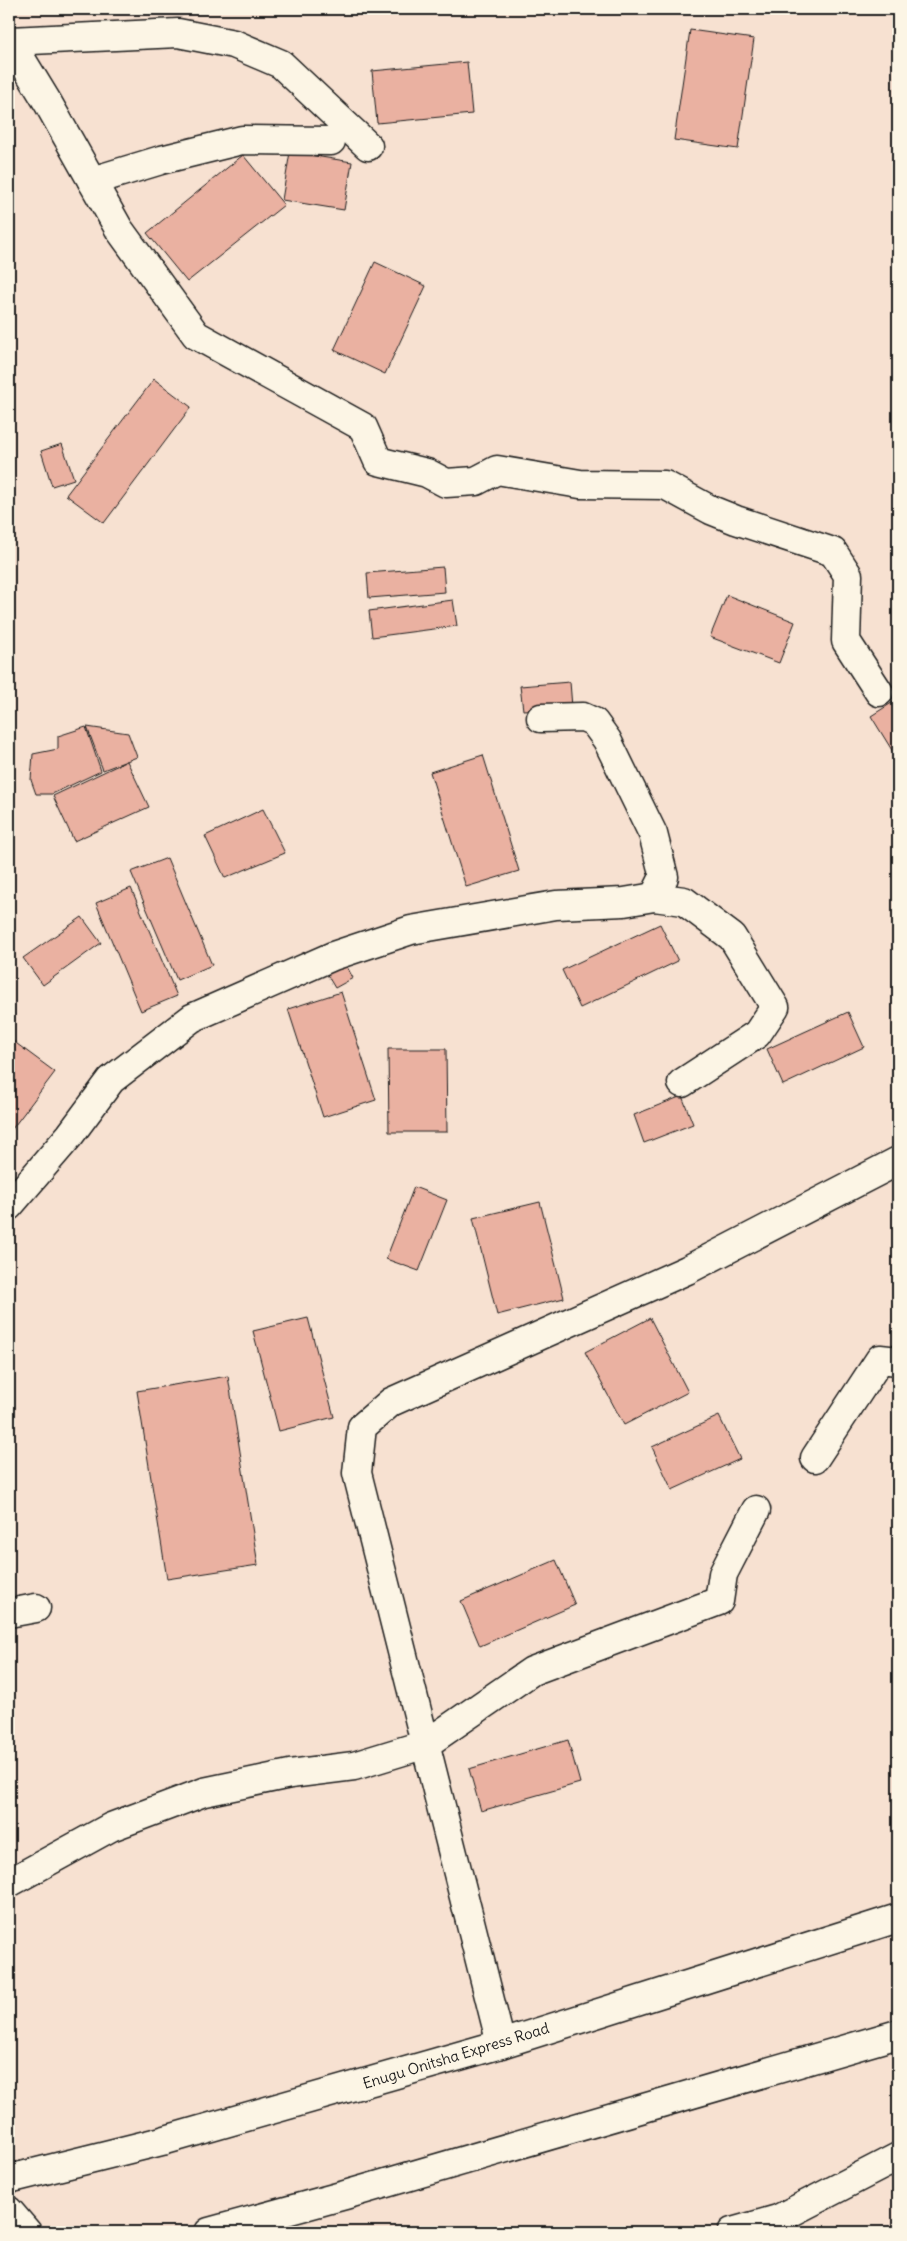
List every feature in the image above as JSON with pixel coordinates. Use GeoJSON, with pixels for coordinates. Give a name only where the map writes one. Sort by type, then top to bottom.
{"type":"FeatureCollection","features":[{"type":"Feature","properties":{"kind":"main road"},"geometry":{"type":"LineString","coordinates":[[368,146],[281,64],[234,44],[178,34],[9,40],[119,229],[196,335],[363,428],[378,461],[427,473],[446,483],[476,481],[497,470],[580,484],[665,486],[692,498],[711,510],[736,520],[833,552],[848,575],[846,641],[879,692]]}},
{"type":"Feature","properties":{"kind":"main road"},"geometry":{"type":"LineString","coordinates":[[92,181],[242,140],[331,141]]}},
{"type":"Feature","properties":{"kind":"main road"},"geometry":{"type":"LineString","coordinates":[[541,718],[583,717],[594,722],[607,740],[653,834],[664,877],[654,897]]}},
{"type":"Feature","properties":{"kind":"main road"},"geometry":{"type":"LineString","coordinates":[[9,1206],[70,1135],[111,1080],[192,1018],[333,956],[411,930],[556,905],[624,902],[654,897],[684,901],[732,938],[775,1007],[757,1034],[682,1083]]}},
{"type":"Feature","properties":{"kind":"main road"},"geometry":{"type":"LineString","coordinates":[[500,2044],[357,1473],[362,1427],[391,1402],[687,1270],[898,1161]]}},
{"type":"Feature","properties":{"kind":"main road"},"geometry":{"type":"LineString","coordinates":[[815,1458],[880,1359],[898,1361]]}},
{"type":"Feature","properties":{"kind":"main road"},"geometry":{"type":"LineString","coordinates":[[9,1883],[111,1827],[204,1792],[290,1774],[354,1766],[426,1744],[532,1671],[720,1601],[723,1574],[756,1510]]}},
{"type":"Feature","properties":{"kind":"main road"},"geometry":{"type":"LineString","coordinates":[[9,1613],[36,1608]]}},
{"type":"Feature","properties":{"kind":"main road","name":"Enugu Onitsha Express Road"},"geometry":{"type":"LineString","coordinates":[[9,2179],[162,2141],[500,2044],[898,1918]]}},
{"type":"Feature","properties":{"kind":"main road"},"geometry":{"type":"LineString","coordinates":[[208,2232],[402,2178],[898,2034]]}},
{"type":"Feature","properties":{"kind":"main road"},"geometry":{"type":"LineString","coordinates":[[732,2232],[778,2218],[898,2157]]}},
{"type":"Feature","properties":{"kind":"main road"},"geometry":{"type":"LineString","coordinates":[[9,2211],[27,2232]]}},
{"type":"Feature","properties":{"kind":"building"},"geometry":{"type":"Polygon","coordinates":[[[690,30],[754,39],[738,149],[674,140],[690,30]]]}},
{"type":"Feature","properties":{"kind":"building"},"geometry":{"type":"Polygon","coordinates":[[[467,62],[472,114],[377,123],[372,71],[467,62]]]}},
{"type":"Feature","properties":{"kind":"building"},"geometry":{"type":"Polygon","coordinates":[[[290,152],[352,162],[344,210],[282,200],[290,152]]]}},
{"type":"Feature","properties":{"kind":"building"},"geometry":{"type":"Polygon","coordinates":[[[243,155],[284,205],[187,282],[147,233],[243,155]]]}},
{"type":"Feature","properties":{"kind":"building"},"geometry":{"type":"Polygon","coordinates":[[[375,262],[426,286],[385,374],[334,350],[375,262]]]}},
{"type":"Feature","properties":{"kind":"building"},"geometry":{"type":"Polygon","coordinates":[[[154,379],[191,407],[104,523],[66,495],[154,379]]]}},
{"type":"Feature","properties":{"kind":"building"},"geometry":{"type":"Polygon","coordinates":[[[62,444],[74,479],[52,486],[41,451],[62,444]]]}},
{"type":"Feature","properties":{"kind":"building"},"geometry":{"type":"Polygon","coordinates":[[[443,567],[445,592],[369,598],[367,573],[443,567]]]}},
{"type":"Feature","properties":{"kind":"building"},"geometry":{"type":"Polygon","coordinates":[[[727,595],[795,622],[779,663],[710,637],[727,595]]]}},
{"type":"Feature","properties":{"kind":"building"},"geometry":{"type":"Polygon","coordinates":[[[453,600],[457,626],[372,637],[369,611],[453,600]]]}},
{"type":"Feature","properties":{"kind":"building"},"geometry":{"type":"Polygon","coordinates":[[[570,682],[572,707],[523,710],[520,686],[570,682]]]}},
{"type":"Feature","properties":{"kind":"building"},"geometry":{"type":"Polygon","coordinates":[[[898,699],[898,760],[871,716],[898,699]]]}},
{"type":"Feature","properties":{"kind":"building"},"geometry":{"type":"Polygon","coordinates":[[[86,727],[101,771],[52,794],[36,794],[31,780],[33,754],[58,749],[58,736],[86,727]]]}},
{"type":"Feature","properties":{"kind":"building"},"geometry":{"type":"Polygon","coordinates":[[[87,727],[128,733],[137,757],[103,770],[87,727]]]}},
{"type":"Feature","properties":{"kind":"building"},"geometry":{"type":"Polygon","coordinates":[[[483,755],[519,871],[466,887],[430,772],[483,755]]]}},
{"type":"Feature","properties":{"kind":"building"},"geometry":{"type":"Polygon","coordinates":[[[127,761],[149,807],[74,841],[53,796],[127,761]]]}},
{"type":"Feature","properties":{"kind":"building"},"geometry":{"type":"Polygon","coordinates":[[[263,809],[285,853],[225,878],[205,836],[263,809]]]}},
{"type":"Feature","properties":{"kind":"building"},"geometry":{"type":"Polygon","coordinates":[[[167,858],[212,965],[177,980],[131,872],[167,858]]]}},
{"type":"Feature","properties":{"kind":"building"},"geometry":{"type":"Polygon","coordinates":[[[131,888],[177,996],[141,1011],[96,903],[131,888]]]}},
{"type":"Feature","properties":{"kind":"building"},"geometry":{"type":"Polygon","coordinates":[[[82,917],[101,943],[43,985],[23,958],[82,917]]]}},
{"type":"Feature","properties":{"kind":"building"},"geometry":{"type":"Polygon","coordinates":[[[660,924],[678,961],[580,1008],[562,970],[660,924]]]}},
{"type":"Feature","properties":{"kind":"building"},"geometry":{"type":"Polygon","coordinates":[[[345,963],[353,978],[335,988],[326,973],[345,963]]]}},
{"type":"Feature","properties":{"kind":"building"},"geometry":{"type":"Polygon","coordinates":[[[341,992],[376,1100],[323,1117],[288,1009],[341,992]]]}},
{"type":"Feature","properties":{"kind":"building"},"geometry":{"type":"Polygon","coordinates":[[[848,1012],[864,1047],[783,1085],[767,1049],[848,1012]]]}},
{"type":"Feature","properties":{"kind":"building"},"geometry":{"type":"Polygon","coordinates":[[[9,1038],[55,1072],[9,1133],[9,1038]]]}},
{"type":"Feature","properties":{"kind":"building"},"geometry":{"type":"Polygon","coordinates":[[[388,1049],[446,1049],[447,1132],[389,1132],[388,1049]]]}},
{"type":"Feature","properties":{"kind":"building"},"geometry":{"type":"Polygon","coordinates":[[[682,1096],[693,1124],[644,1143],[634,1115],[682,1096]]]}},
{"type":"Feature","properties":{"kind":"building"},"geometry":{"type":"Polygon","coordinates":[[[414,1187],[447,1200],[419,1271],[386,1259],[414,1187]]]}},
{"type":"Feature","properties":{"kind":"building"},"geometry":{"type":"Polygon","coordinates":[[[540,1202],[564,1298],[497,1315],[473,1218],[540,1202]]]}},
{"type":"Feature","properties":{"kind":"building"},"geometry":{"type":"Polygon","coordinates":[[[308,1318],[334,1417],[279,1431],[253,1331],[308,1318]]]}},
{"type":"Feature","properties":{"kind":"building"},"geometry":{"type":"Polygon","coordinates":[[[650,1318],[688,1392],[624,1425],[585,1352],[650,1318]]]}},
{"type":"Feature","properties":{"kind":"building"},"geometry":{"type":"Polygon","coordinates":[[[228,1376],[258,1565],[167,1579],[137,1391],[228,1376]]]}},
{"type":"Feature","properties":{"kind":"building"},"geometry":{"type":"Polygon","coordinates":[[[719,1416],[740,1459],[672,1490],[652,1447],[719,1416]]]}},
{"type":"Feature","properties":{"kind":"building"},"geometry":{"type":"Polygon","coordinates":[[[556,1560],[575,1605],[480,1646],[461,1601],[556,1560]]]}},
{"type":"Feature","properties":{"kind":"building"},"geometry":{"type":"Polygon","coordinates":[[[568,1740],[580,1783],[481,1811],[469,1769],[568,1740]]]}}]}
